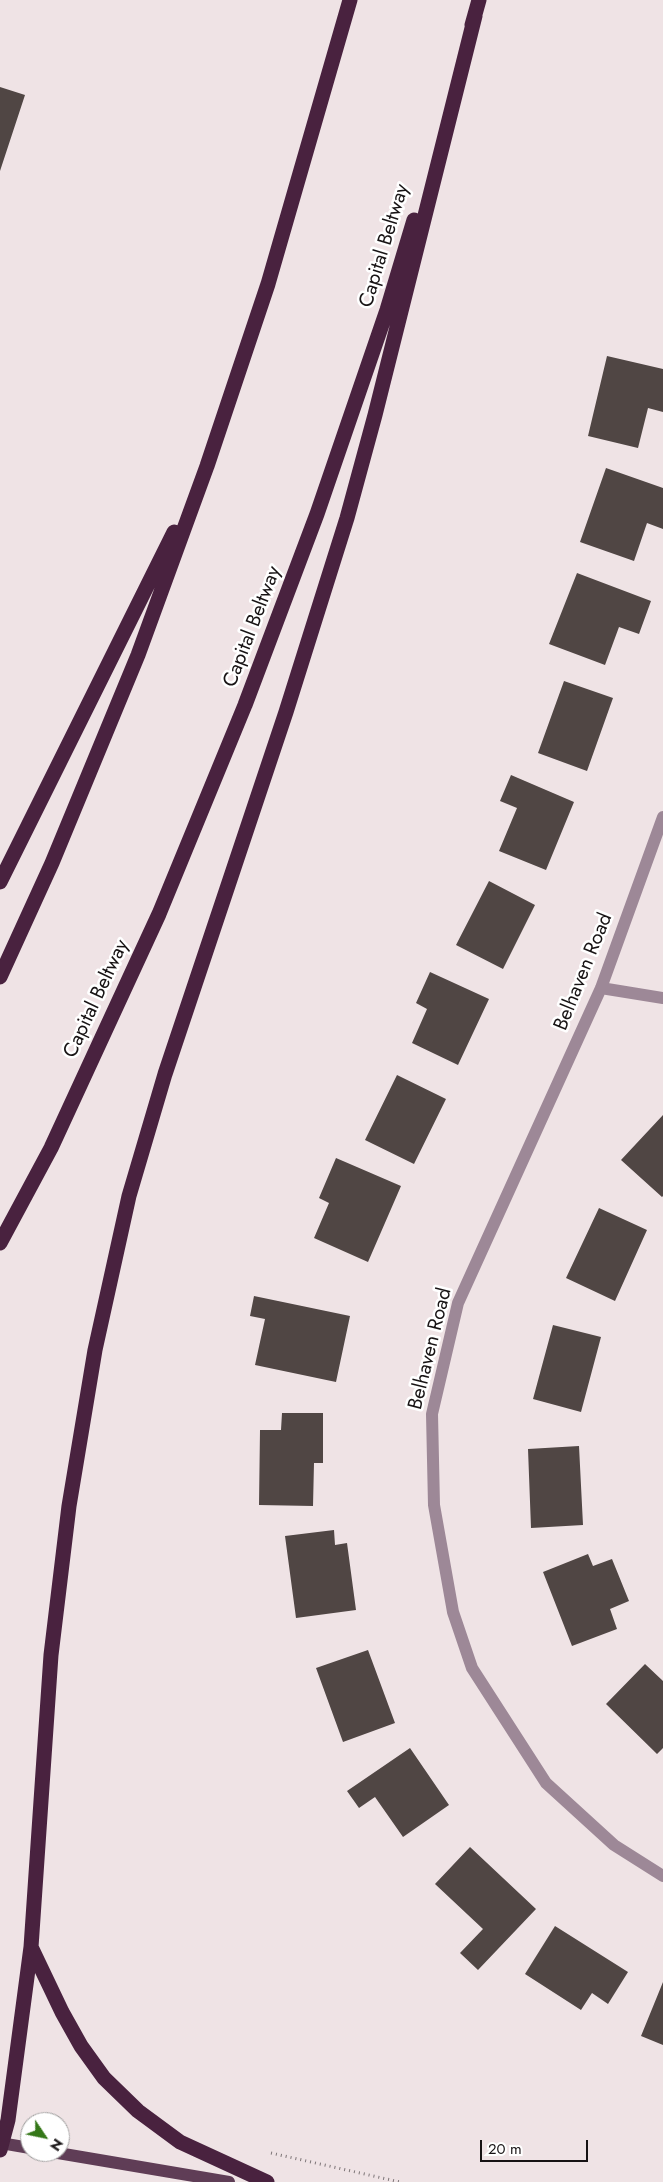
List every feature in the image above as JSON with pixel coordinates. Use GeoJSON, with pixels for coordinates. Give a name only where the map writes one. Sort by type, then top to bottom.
{"type":"FeatureCollection","features":[{"type":"Feature","properties":{"kind":"highway"},"geometry":{"type":"LineString","coordinates":[[0,977],[52,863],[138,655],[207,466],[268,284],[350,0]]}},
{"type":"Feature","properties":{"kind":"highway","name":"Capital Beltway"},"geometry":{"type":"LineString","coordinates":[[0,1243],[51,1148],[159,914],[245,705],[317,514],[386,310],[479,0]]}},
{"type":"Feature","properties":{"kind":"highway"},"geometry":{"type":"LineString","coordinates":[[1,2146],[12,2098],[31,1947],[51,1655],[69,1506],[95,1350],[129,1196],[165,1074],[286,712],[347,518],[375,415],[475,16]]}},
{"type":"Feature","properties":{"kind":"highway"},"geometry":{"type":"LineString","coordinates":[[0,882],[207,466]]}},
{"type":"Feature","properties":{"kind":"highway"},"geometry":{"type":"LineString","coordinates":[[31,1947],[62,2012],[81,2046],[104,2078],[138,2111],[180,2142],[267,2182]]}},
{"type":"Feature","properties":{"kind":"main road"},"geometry":{"type":"LineString","coordinates":[[1,2146],[20,2147]]}},
{"type":"Feature","properties":{"kind":"main road"},"geometry":{"type":"LineString","coordinates":[[70,2155],[229,2182]]}},
{"type":"Feature","properties":{"kind":"street","name":"Belhaven Road"},"geometry":{"type":"LineString","coordinates":[[663,817],[601,988],[458,1303],[432,1414],[434,1506],[452,1612],[472,1668],[546,1783],[614,1845],[663,1876]]}},
{"type":"Feature","properties":{"kind":"street"},"geometry":{"type":"LineString","coordinates":[[601,988],[663,998]]}},
{"type":"Feature","properties":{"kind":"path"},"geometry":{"type":"LineString","coordinates":[[264,2152],[400,2182]]}},
{"type":"Feature","properties":{"kind":"building"},"geometry":{"type":"Polygon","coordinates":[[[0,87],[25,95],[0,171],[0,87]]]}},
{"type":"Feature","properties":{"kind":"building"},"geometry":{"type":"Polygon","coordinates":[[[607,356],[663,369],[663,412],[648,408],[638,448],[588,436],[607,356]]]}},
{"type":"Feature","properties":{"kind":"building"},"geometry":{"type":"Polygon","coordinates":[[[606,468],[663,488],[663,529],[647,523],[634,561],[580,542],[606,468]]]}},
{"type":"Feature","properties":{"kind":"building"},"geometry":{"type":"Polygon","coordinates":[[[577,573],[651,601],[639,634],[619,627],[605,665],[549,644],[577,573]]]}},
{"type":"Feature","properties":{"kind":"building"},"geometry":{"type":"Polygon","coordinates":[[[564,681],[613,698],[587,771],[538,753],[564,681]]]}},
{"type":"Feature","properties":{"kind":"building"},"geometry":{"type":"Polygon","coordinates":[[[511,775],[574,802],[546,870],[499,851],[517,808],[500,801],[511,775]]]}},
{"type":"Feature","properties":{"kind":"building"},"geometry":{"type":"Polygon","coordinates":[[[489,881],[535,905],[503,969],[456,945],[489,881]]]}},
{"type":"Feature","properties":{"kind":"building"},"geometry":{"type":"Polygon","coordinates":[[[430,972],[489,999],[458,1065],[412,1043],[427,1009],[416,1003],[430,972]]]}},
{"type":"Feature","properties":{"kind":"building"},"geometry":{"type":"Polygon","coordinates":[[[397,1075],[446,1099],[414,1164],[365,1140],[397,1075]]]}},
{"type":"Feature","properties":{"kind":"building"},"geometry":{"type":"Polygon","coordinates":[[[663,1115],[663,1196],[662,1197],[621,1160],[663,1115]]]}},
{"type":"Feature","properties":{"kind":"building"},"geometry":{"type":"Polygon","coordinates":[[[336,1158],[401,1186],[368,1262],[314,1238],[329,1203],[319,1198],[336,1158]]]}},
{"type":"Feature","properties":{"kind":"building"},"geometry":{"type":"Polygon","coordinates":[[[599,1208],[647,1230],[615,1301],[566,1278],[599,1208]]]}},
{"type":"Feature","properties":{"kind":"building"},"geometry":{"type":"Polygon","coordinates":[[[254,1296],[350,1316],[336,1382],[255,1365],[265,1319],[250,1316],[254,1296]]]}},
{"type":"Feature","properties":{"kind":"building"},"geometry":{"type":"Polygon","coordinates":[[[553,1325],[601,1337],[581,1412],[533,1399],[553,1325]]]}},
{"type":"Feature","properties":{"kind":"building"},"geometry":{"type":"Polygon","coordinates":[[[282,1413],[323,1413],[323,1463],[314,1463],[313,1506],[259,1505],[260,1430],[281,1430],[282,1413]]]}},
{"type":"Feature","properties":{"kind":"building"},"geometry":{"type":"Polygon","coordinates":[[[579,1446],[583,1525],[531,1528],[528,1449],[579,1446]]]}},
{"type":"Feature","properties":{"kind":"building"},"geometry":{"type":"Polygon","coordinates":[[[334,1530],[335,1545],[347,1543],[356,1610],[296,1618],[285,1536],[334,1530]]]}},
{"type":"Feature","properties":{"kind":"building"},"geometry":{"type":"Polygon","coordinates":[[[588,1554],[593,1566],[612,1559],[629,1601],[610,1609],[617,1629],[572,1646],[543,1572],[588,1554]]]}},
{"type":"Feature","properties":{"kind":"building"},"geometry":{"type":"Polygon","coordinates":[[[368,1650],[395,1723],[343,1742],[316,1668],[368,1650]]]}},
{"type":"Feature","properties":{"kind":"building"},"geometry":{"type":"Polygon","coordinates":[[[645,1664],[663,1681],[663,1748],[657,1754],[606,1704],[645,1664]]]}},
{"type":"Feature","properties":{"kind":"building"},"geometry":{"type":"Polygon","coordinates":[[[410,1748],[449,1805],[403,1837],[375,1797],[359,1808],[347,1791],[410,1748]]]}},
{"type":"Feature","properties":{"kind":"building"},"geometry":{"type":"Polygon","coordinates":[[[470,1847],[536,1909],[478,1970],[460,1953],[483,1929],[435,1884],[470,1847]]]}},
{"type":"Feature","properties":{"kind":"building"},"geometry":{"type":"Polygon","coordinates":[[[555,1926],[628,1972],[608,2004],[592,1993],[581,2010],[525,1974],[555,1926]]]}},
{"type":"Feature","properties":{"kind":"building"},"geometry":{"type":"Polygon","coordinates":[[[663,1982],[663,2045],[641,2036],[663,1982]]]}}]}
